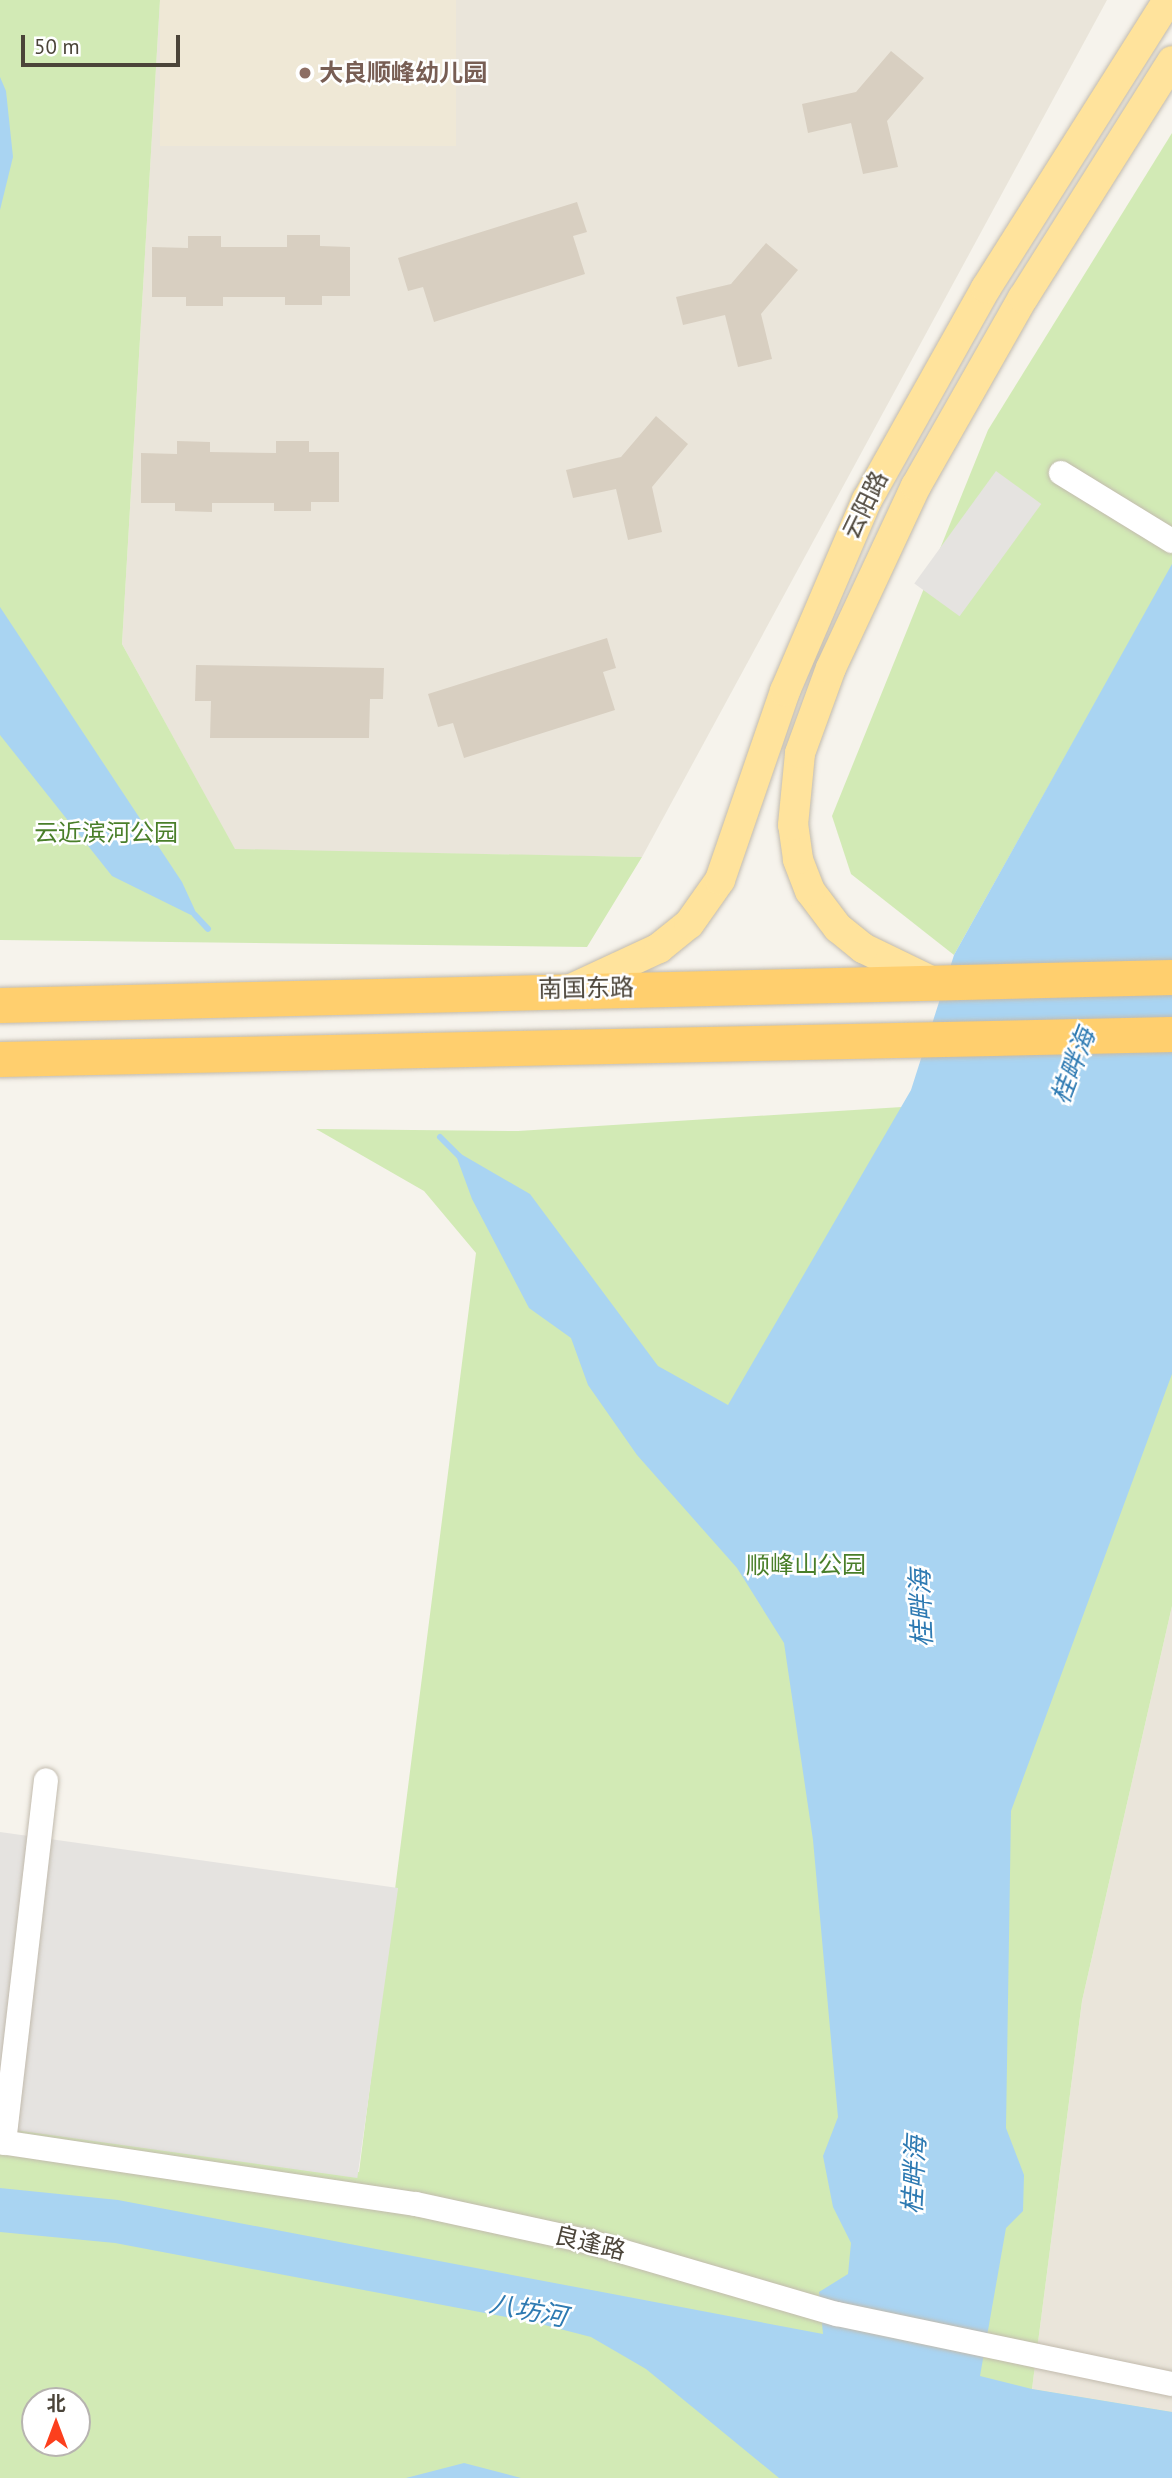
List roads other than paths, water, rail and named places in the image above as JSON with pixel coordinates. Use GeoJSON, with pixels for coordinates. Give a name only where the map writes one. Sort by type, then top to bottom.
{"type":"FeatureCollection","features":[{"type":"Feature","properties":{"kind":"highway","name":"南国东路"},"geometry":{"type":"LineString","coordinates":[[0,1005],[573,988],[1172,977]]}},
{"type":"Feature","properties":{"kind":"highway"},"geometry":{"type":"LineString","coordinates":[[0,1059],[1172,1034]]}},
{"type":"Feature","properties":{"kind":"main road","name":"云阳路"},"geometry":{"type":"LineString","coordinates":[[573,988],[659,948],[706,903],[733,846],[785,691],[835,567],[922,395],[1168,0]]}},
{"type":"Feature","properties":{"kind":"main road","name":"云阳路"},"geometry":{"type":"LineString","coordinates":[[933,982],[887,962],[838,928],[810,891],[798,859],[793,825],[794,787],[811,720],[881,553],[965,396],[1172,61]]}},
{"type":"Feature","properties":{"kind":"main road"},"geometry":{"type":"LineString","coordinates":[[835,567],[835,593],[845,597],[881,553]]}},
{"type":"Feature","properties":{"kind":"street"},"geometry":{"type":"LineString","coordinates":[[1061,473],[1172,541]]}},
{"type":"Feature","properties":{"kind":"street"},"geometry":{"type":"LineString","coordinates":[[2,2142],[46,1780]]}},
{"type":"Feature","properties":{"kind":"street","name":"良逢路"},"geometry":{"type":"LineString","coordinates":[[2,2142],[416,2204],[590,2242],[837,2314],[1172,2384]]}},
{"type":"Feature","properties":{"kind":"water"},"geometry":{"type":"Polygon","coordinates":[[[0,77],[6,91],[13,157],[0,210],[0,77]]]}},
{"type":"Feature","properties":{"kind":"water"},"geometry":{"type":"Polygon","coordinates":[[[1172,564],[1172,1374],[1011,1811],[1006,2128],[1024,2175],[1023,2211],[1006,2228],[980,2376],[1032,2389],[1172,2412],[1172,2478],[779,2478],[646,2369],[591,2337],[533,2322],[115,2243],[0,2232],[0,2188],[118,2200],[823,2334],[819,2292],[848,2274],[851,2243],[833,2207],[823,2156],[838,2117],[813,1840],[784,1643],[737,1568],[637,1455],[588,1385],[571,1338],[529,1308],[472,1199],[454,1150],[530,1194],[658,1366],[728,1405],[911,1090],[954,955],[1172,564]]]}},
{"type":"Feature","properties":{"kind":"water"},"geometry":{"type":"Polygon","coordinates":[[[0,607],[182,882],[199,919],[112,876],[0,735],[0,607]]]}},
{"type":"Feature","properties":{"kind":"water"},"geometry":{"type":"Polygon","coordinates":[[[464,2463],[521,2478],[406,2478],[464,2463]]]}},
{"type":"Feature","properties":{"kind":"waterway"},"geometry":{"type":"LineString","coordinates":[[195,915],[208,929]]}},
{"type":"Feature","properties":{"kind":"waterway"},"geometry":{"type":"LineString","coordinates":[[440,1137],[459,1156]]}},
{"type":"Feature","properties":{"kind":"place","name":"大良顺峰幼儿园"},"geometry":{"type":"Point","coordinates":[305,73]}},
{"type":"Feature","properties":{"kind":"park label","name":"云近滨河公园"},"geometry":{"type":"Point","coordinates":[106,833]}},
{"type":"Feature","properties":{"kind":"park label","name":"顺峰山公园"},"geometry":{"type":"Point","coordinates":[806,1565]}},
{"type":"Feature","properties":{"kind":"water label","name":"桂畔海"},"geometry":{"type":"Point","coordinates":[1073,1066]}},
{"type":"Feature","properties":{"kind":"water label","name":"桂畔海"},"geometry":{"type":"Point","coordinates":[921,1608]}},
{"type":"Feature","properties":{"kind":"water label","name":"桂畔海"},"geometry":{"type":"Point","coordinates":[914,2175]}},
{"type":"Feature","properties":{"kind":"water label","name":"八坊河"},"geometry":{"type":"Point","coordinates":[528,2310]}}]}
